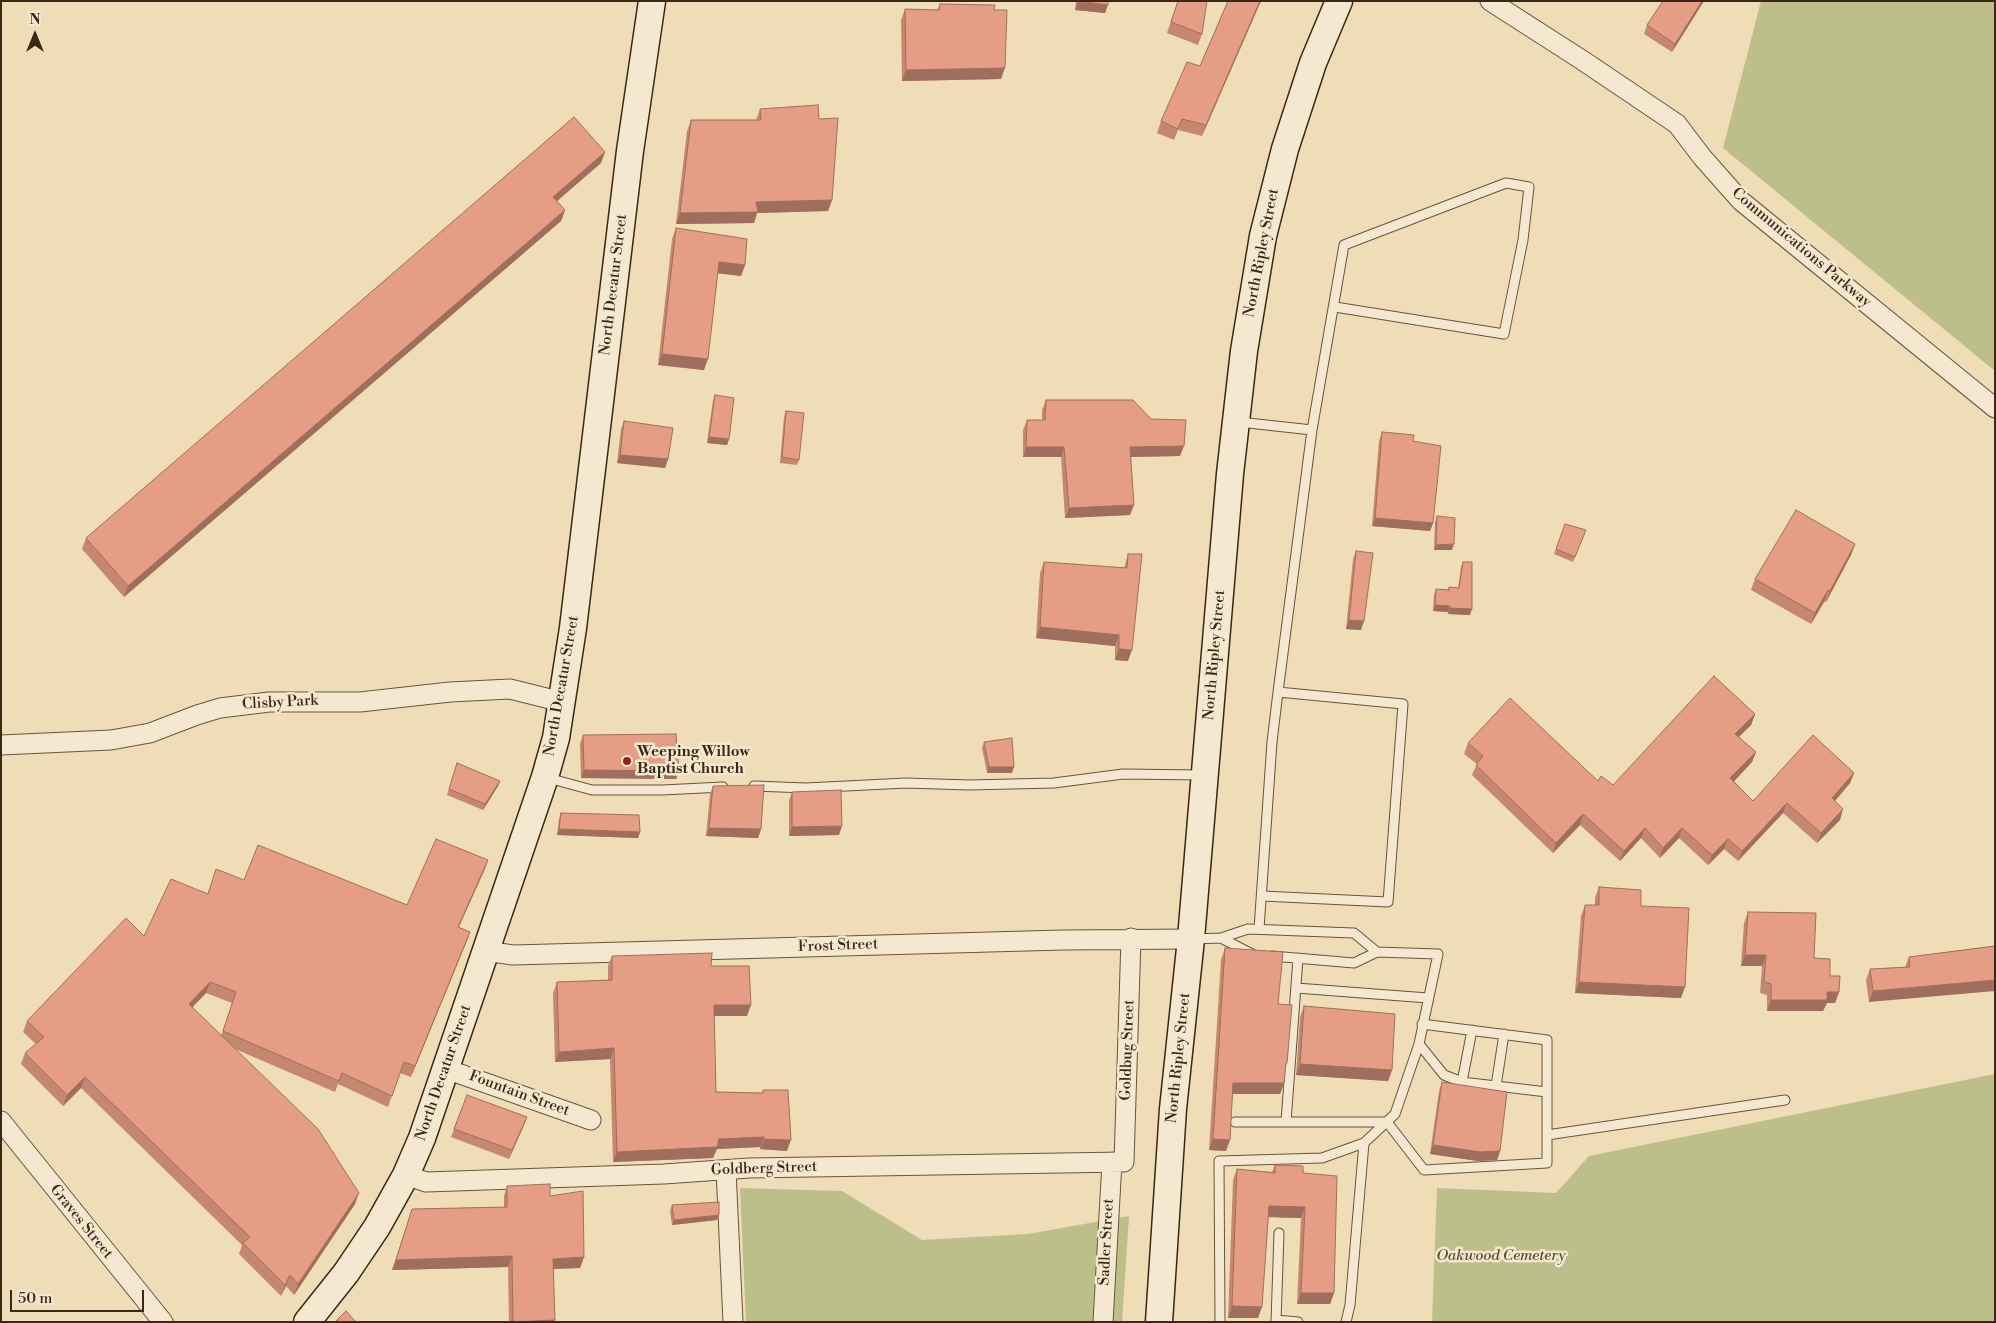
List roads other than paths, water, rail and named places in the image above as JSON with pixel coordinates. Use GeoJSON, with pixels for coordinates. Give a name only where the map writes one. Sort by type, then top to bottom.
{"type":"FeatureCollection","features":[{"type":"Feature","properties":{"kind":"street","name":"North Decatur Street"},"geometry":{"type":"LineString","coordinates":[[307,1322],[346,1274],[377,1227],[406,1175],[422,1138],[545,777],[556,738],[573,628],[630,151],[652,1]]}},
{"type":"Feature","properties":{"kind":"street","name":"North Ripley Street"},"geometry":{"type":"LineString","coordinates":[[1159,1322],[1173,1109],[1191,939],[1236,421],[1250,315],[1263,236],[1285,149],[1313,64],[1339,1]]}},
{"type":"Feature","properties":{"kind":"street","name":"Communications Parkway"},"geometry":{"type":"LineString","coordinates":[[1490,1],[1677,124],[1702,157],[1741,201],[1995,408]]}},
{"type":"Feature","properties":{"kind":"street","name":"Clisby Park"},"geometry":{"type":"LineString","coordinates":[[1,745],[110,740],[150,733],[220,708],[269,702],[360,702],[450,692],[510,689],[562,702]]}},
{"type":"Feature","properties":{"kind":"street","name":"Frost Street"},"geometry":{"type":"LineString","coordinates":[[486,952],[513,955],[1131,938],[1191,939]]}},
{"type":"Feature","properties":{"kind":"street","name":"Goldbug Street"},"geometry":{"type":"LineString","coordinates":[[1118,1162],[1131,938]]}},
{"type":"Feature","properties":{"kind":"street","name":"Fountain Street"},"geometry":{"type":"LineString","coordinates":[[446,1069],[591,1120]]}},
{"type":"Feature","properties":{"kind":"street","name":"Graves Street"},"geometry":{"type":"LineString","coordinates":[[1,1121],[163,1322]]}},
{"type":"Feature","properties":{"kind":"street","name":"Goldberg Street"},"geometry":{"type":"LineString","coordinates":[[406,1175],[426,1182],[435,1182],[749,1168],[1118,1162]]}},
{"type":"Feature","properties":{"kind":"street","name":"Sadler Street"},"geometry":{"type":"LineString","coordinates":[[1103,1322],[1118,1162]]}},
{"type":"Feature","properties":{"kind":"street"},"geometry":{"type":"LineString","coordinates":[[726,1170],[733,1322]]}},
{"type":"Feature","properties":{"kind":"lane"},"geometry":{"type":"LineString","coordinates":[[1259,929],[1272,742],[1278,692],[1312,430],[1335,307],[1344,245],[1506,183],[1529,187],[1518,265],[1504,334],[1335,307]]}},
{"type":"Feature","properties":{"kind":"lane"},"geometry":{"type":"LineString","coordinates":[[1236,421],[1312,430]]}},
{"type":"Feature","properties":{"kind":"lane"},"geometry":{"type":"LineString","coordinates":[[1262,896],[1388,902],[1403,704],[1278,692]]}},
{"type":"Feature","properties":{"kind":"lane"},"geometry":{"type":"LineString","coordinates":[[545,777],[592,790],[662,790],[741,786],[806,788],[906,783],[1044,783],[1123,774],[1205,775]]}},
{"type":"Feature","properties":{"kind":"lane"},"geometry":{"type":"LineString","coordinates":[[1191,939],[1221,938],[1248,929],[1354,933],[1376,952]]}},
{"type":"Feature","properties":{"kind":"lane"},"geometry":{"type":"LineString","coordinates":[[1220,1322],[1219,1161],[1322,1158],[1364,1143],[1396,1114],[1419,1044],[1438,954],[1376,952],[1354,963],[1251,954],[1221,938]]}},
{"type":"Feature","properties":{"kind":"lane"},"geometry":{"type":"LineString","coordinates":[[1286,1122],[1298,958]]}},
{"type":"Feature","properties":{"kind":"lane"},"geometry":{"type":"LineString","coordinates":[[1296,988],[1428,998]]}},
{"type":"Feature","properties":{"kind":"lane"},"geometry":{"type":"LineString","coordinates":[[1387,1122],[1424,1170],[1547,1163],[1547,1040],[1422,1024]]}},
{"type":"Feature","properties":{"kind":"lane"},"geometry":{"type":"LineString","coordinates":[[1462,1082],[1472,1030]]}},
{"type":"Feature","properties":{"kind":"lane"},"geometry":{"type":"LineString","coordinates":[[1496,1086],[1504,1034]]}},
{"type":"Feature","properties":{"kind":"lane"},"geometry":{"type":"LineString","coordinates":[[1419,1044],[1444,1075],[1462,1082],[1547,1092]]}},
{"type":"Feature","properties":{"kind":"lane"},"geometry":{"type":"LineString","coordinates":[[1547,1135],[1785,1100]]}},
{"type":"Feature","properties":{"kind":"lane"},"geometry":{"type":"LineString","coordinates":[[1235,1122],[1387,1122]]}},
{"type":"Feature","properties":{"kind":"lane"},"geometry":{"type":"LineString","coordinates":[[1346,1322],[1350,1305],[1364,1143]]}},
{"type":"Feature","properties":{"kind":"lane"},"geometry":{"type":"LineString","coordinates":[[1279,1233],[1276,1321],[1298,1322]]}},
{"type":"Feature","properties":{"kind":"place","name":"Weeping Willow Baptist Church"},"geometry":{"type":"Point","coordinates":[627,761]}},
{"type":"Feature","properties":{"kind":"park label","name":"Oakwood Cemetery"},"geometry":{"type":"Point","coordinates":[1501,1256]}}]}
